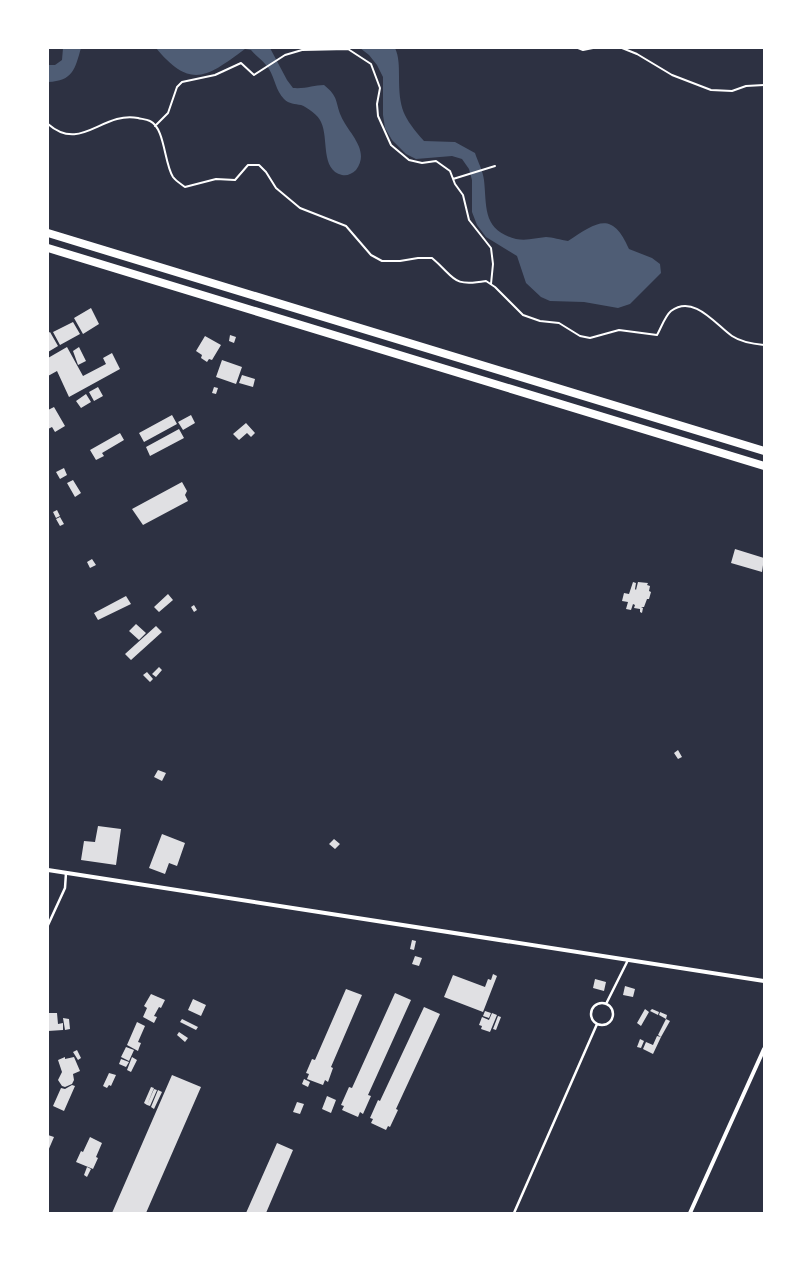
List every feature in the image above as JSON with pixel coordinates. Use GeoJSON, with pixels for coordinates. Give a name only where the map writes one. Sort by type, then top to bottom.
{"type":"FeatureCollection","features":[{"type":"Feature","properties":{"kind":"highway"},"geometry":{"type":"LineString","coordinates":[[48,233],[764,451]]}},
{"type":"Feature","properties":{"kind":"highway"},"geometry":{"type":"LineString","coordinates":[[48,248],[764,466]]}},
{"type":"Feature","properties":{"kind":"street"},"geometry":{"type":"LineString","coordinates":[[48,870],[764,981]]}},
{"type":"Feature","properties":{"kind":"street"},"geometry":{"type":"LineString","coordinates":[[690,1213],[764,1049]]}},
{"type":"Feature","properties":{"kind":"lane"},"geometry":{"type":"LineString","coordinates":[[48,926],[65,888],[66,873]]}},
{"type":"Feature","properties":{"kind":"lane"},"geometry":{"type":"LineString","coordinates":[[606,1004],[628,959]]}},
{"type":"Feature","properties":{"kind":"lane"},"geometry":{"type":"LineString","coordinates":[[598,1004],[606,1004],[613,1012],[612,1020],[606,1025],[597,1024],[591,1017],[592,1009],[598,1004]]}},
{"type":"Feature","properties":{"kind":"lane"},"geometry":{"type":"LineString","coordinates":[[514,1213],[597,1024]]}},
{"type":"Feature","properties":{"kind":"path"},"geometry":{"type":"LineString","coordinates":[[578,48],[583,50],[593,48]]}},
{"type":"Feature","properties":{"kind":"path"},"geometry":{"type":"LineString","coordinates":[[622,48],[637,54],[672,76],[711,90],[732,91],[753,85],[764,85]]}},
{"type":"Feature","properties":{"kind":"path"},"geometry":{"type":"LineString","coordinates":[[154,126],[168,113],[177,87],[182,82],[214,75],[241,63],[254,75],[285,55],[302,50],[348,49],[371,64],[380,88],[377,104],[378,116],[391,145],[409,160],[422,163],[436,161],[450,171],[453,179],[464,195],[469,220],[491,248],[493,264],[491,284]]}},
{"type":"Feature","properties":{"kind":"path"},"geometry":{"type":"LineString","coordinates":[[48,124],[68,135],[85,133],[117,118],[132,117],[150,121],[162,141],[174,177],[185,187],[216,179],[235,180],[248,165],[259,165],[266,172],[276,188],[300,208],[346,226],[371,255],[382,261],[432,258],[451,278],[468,284],[486,281],[523,315],[540,321],[559,323],[580,336],[590,338],[619,330],[657,335],[671,311],[681,307],[690,306],[709,316],[731,336],[747,343],[764,345]]}},
{"type":"Feature","properties":{"kind":"path"},"geometry":{"type":"LineString","coordinates":[[453,179],[495,166]]}},
{"type":"Feature","properties":{"kind":"water"},"geometry":{"type":"Polygon","coordinates":[[[63,48],[81,48],[75,68],[63,79],[48,82],[48,65],[55,65],[62,60],[63,48]]]}},
{"type":"Feature","properties":{"kind":"water"},"geometry":{"type":"Polygon","coordinates":[[[156,48],[270,48],[287,80],[293,88],[324,85],[332,93],[344,122],[360,149],[360,163],[356,170],[353,173],[344,175],[335,172],[328,160],[325,136],[320,120],[301,105],[290,103],[284,99],[279,92],[269,69],[251,50],[245,49],[220,67],[199,75],[190,74],[179,70],[156,48]]]}},
{"type":"Feature","properties":{"kind":"water"},"geometry":{"type":"Polygon","coordinates":[[[360,48],[395,48],[398,62],[401,105],[407,119],[424,141],[455,142],[475,153],[482,170],[488,216],[497,230],[505,235],[520,240],[551,237],[568,241],[596,225],[603,223],[610,224],[623,237],[629,249],[652,258],[660,264],[661,273],[630,304],[618,308],[584,302],[550,301],[541,297],[526,283],[517,256],[486,237],[477,225],[472,212],[472,180],[469,169],[462,159],[452,156],[416,159],[406,154],[392,140],[385,128],[383,115],[383,77],[377,65],[369,55],[360,48]]]}},
{"type":"Feature","properties":{"kind":"building"},"geometry":{"type":"Polygon","coordinates":[[[91,308],[99,324],[83,334],[74,318],[91,308]]]}},
{"type":"Feature","properties":{"kind":"building"},"geometry":{"type":"Polygon","coordinates":[[[73,322],[80,334],[60,345],[53,332],[73,322]]]}},
{"type":"Feature","properties":{"kind":"building"},"geometry":{"type":"Polygon","coordinates":[[[50,332],[58,346],[48,352],[48,333],[50,332]]]}},
{"type":"Feature","properties":{"kind":"building"},"geometry":{"type":"Polygon","coordinates":[[[230,335],[236,337],[234,343],[229,341],[230,335]]]}},
{"type":"Feature","properties":{"kind":"building"},"geometry":{"type":"Polygon","coordinates":[[[205,336],[221,345],[212,360],[209,359],[207,362],[201,358],[202,355],[196,351],[205,336]]]}},
{"type":"Feature","properties":{"kind":"building"},"geometry":{"type":"Polygon","coordinates":[[[67,347],[83,376],[106,364],[103,358],[112,353],[120,369],[69,397],[57,371],[48,376],[48,358],[67,347]]]}},
{"type":"Feature","properties":{"kind":"building"},"geometry":{"type":"Polygon","coordinates":[[[79,347],[86,361],[78,365],[73,351],[79,347]]]}},
{"type":"Feature","properties":{"kind":"building"},"geometry":{"type":"Polygon","coordinates":[[[222,360],[242,367],[236,384],[216,377],[222,360]]]}},
{"type":"Feature","properties":{"kind":"building"},"geometry":{"type":"Polygon","coordinates":[[[242,375],[255,379],[253,387],[239,383],[242,375]]]}},
{"type":"Feature","properties":{"kind":"building"},"geometry":{"type":"Polygon","coordinates":[[[98,387],[103,396],[94,401],[89,392],[98,387]]]}},
{"type":"Feature","properties":{"kind":"building"},"geometry":{"type":"Polygon","coordinates":[[[214,387],[218,388],[216,394],[212,393],[214,387]]]}},
{"type":"Feature","properties":{"kind":"building"},"geometry":{"type":"Polygon","coordinates":[[[86,394],[91,402],[81,408],[76,401],[86,394]]]}},
{"type":"Feature","properties":{"kind":"building"},"geometry":{"type":"Polygon","coordinates":[[[54,407],[65,426],[55,432],[52,427],[48,429],[48,410],[54,407]]]}},
{"type":"Feature","properties":{"kind":"building"},"geometry":{"type":"Polygon","coordinates":[[[172,415],[177,424],[144,442],[139,433],[172,415]]]}},
{"type":"Feature","properties":{"kind":"building"},"geometry":{"type":"Polygon","coordinates":[[[191,415],[195,423],[183,430],[178,422],[191,415]]]}},
{"type":"Feature","properties":{"kind":"building"},"geometry":{"type":"Polygon","coordinates":[[[246,423],[255,433],[251,437],[247,433],[239,440],[233,434],[246,423]]]}},
{"type":"Feature","properties":{"kind":"building"},"geometry":{"type":"Polygon","coordinates":[[[179,429],[184,438],[150,456],[146,447],[179,429]]]}},
{"type":"Feature","properties":{"kind":"building"},"geometry":{"type":"Polygon","coordinates":[[[120,433],[124,440],[102,453],[104,456],[96,460],[90,450],[120,433]]]}},
{"type":"Feature","properties":{"kind":"building"},"geometry":{"type":"Polygon","coordinates":[[[64,468],[67,475],[60,479],[56,472],[64,468]]]}},
{"type":"Feature","properties":{"kind":"building"},"geometry":{"type":"Polygon","coordinates":[[[73,480],[81,493],[75,497],[67,483],[73,480]]]}},
{"type":"Feature","properties":{"kind":"building"},"geometry":{"type":"Polygon","coordinates":[[[182,482],[187,491],[185,495],[188,501],[143,525],[132,509],[182,482]]]}},
{"type":"Feature","properties":{"kind":"building"},"geometry":{"type":"Polygon","coordinates":[[[57,510],[60,516],[56,518],[53,512],[57,510]]]}},
{"type":"Feature","properties":{"kind":"building"},"geometry":{"type":"Polygon","coordinates":[[[60,517],[64,524],[60,526],[56,519],[60,517]]]}},
{"type":"Feature","properties":{"kind":"building"},"geometry":{"type":"Polygon","coordinates":[[[735,549],[764,558],[762,572],[731,563],[735,549]]]}},
{"type":"Feature","properties":{"kind":"building"},"geometry":{"type":"Polygon","coordinates":[[[92,559],[96,565],[90,568],[87,562],[92,559]]]}},
{"type":"Feature","properties":{"kind":"building"},"geometry":{"type":"Polygon","coordinates":[[[633,582],[636,583],[636,590],[638,582],[648,583],[647,585],[650,586],[649,591],[651,592],[649,599],[647,599],[644,607],[641,607],[643,608],[642,613],[640,612],[640,609],[634,608],[635,605],[633,604],[631,610],[626,609],[628,602],[622,601],[624,593],[629,594],[633,582]]]}},
{"type":"Feature","properties":{"kind":"building"},"geometry":{"type":"Polygon","coordinates":[[[168,594],[173,600],[159,612],[154,607],[168,594]]]}},
{"type":"Feature","properties":{"kind":"building"},"geometry":{"type":"Polygon","coordinates":[[[126,596],[131,604],[98,620],[94,613],[126,596]]]}},
{"type":"Feature","properties":{"kind":"building"},"geometry":{"type":"Polygon","coordinates":[[[194,605],[197,610],[194,612],[191,607],[194,605]]]}},
{"type":"Feature","properties":{"kind":"building"},"geometry":{"type":"Polygon","coordinates":[[[136,624],[146,633],[139,640],[129,631],[136,624]]]}},
{"type":"Feature","properties":{"kind":"building"},"geometry":{"type":"Polygon","coordinates":[[[156,626],[162,632],[131,660],[125,654],[156,626]]]}},
{"type":"Feature","properties":{"kind":"building"},"geometry":{"type":"Polygon","coordinates":[[[159,667],[162,670],[156,677],[152,674],[159,667]]]}},
{"type":"Feature","properties":{"kind":"building"},"geometry":{"type":"Polygon","coordinates":[[[147,672],[153,679],[150,682],[143,675],[147,672]]]}},
{"type":"Feature","properties":{"kind":"building"},"geometry":{"type":"Polygon","coordinates":[[[678,750],[682,757],[678,759],[674,753],[678,750]]]}},
{"type":"Feature","properties":{"kind":"building"},"geometry":{"type":"Polygon","coordinates":[[[158,770],[166,773],[162,781],[154,777],[158,770]]]}},
{"type":"Feature","properties":{"kind":"building"},"geometry":{"type":"Polygon","coordinates":[[[98,826],[121,829],[116,865],[81,860],[84,841],[95,842],[98,826]]]}},
{"type":"Feature","properties":{"kind":"building"},"geometry":{"type":"Polygon","coordinates":[[[162,834],[185,843],[177,866],[169,863],[165,874],[149,868],[162,834]]]}},
{"type":"Feature","properties":{"kind":"building"},"geometry":{"type":"Polygon","coordinates":[[[334,839],[340,844],[335,849],[329,844],[334,839]]]}},
{"type":"Feature","properties":{"kind":"building"},"geometry":{"type":"Polygon","coordinates":[[[412,940],[416,941],[414,950],[410,949],[412,940]]]}},
{"type":"Feature","properties":{"kind":"building"},"geometry":{"type":"Polygon","coordinates":[[[415,956],[422,958],[419,966],[412,964],[415,956]]]}},
{"type":"Feature","properties":{"kind":"building"},"geometry":{"type":"Polygon","coordinates":[[[493,974],[497,976],[483,1012],[444,997],[453,975],[485,987],[488,979],[491,980],[493,974]]]}},
{"type":"Feature","properties":{"kind":"building"},"geometry":{"type":"Polygon","coordinates":[[[595,979],[606,982],[604,991],[593,988],[595,979]]]}},
{"type":"Feature","properties":{"kind":"building"},"geometry":{"type":"Polygon","coordinates":[[[625,986],[635,989],[633,997],[623,995],[625,986]]]}},
{"type":"Feature","properties":{"kind":"building"},"geometry":{"type":"Polygon","coordinates":[[[346,989],[362,995],[331,1067],[333,1068],[328,1082],[325,1080],[323,1085],[307,1079],[309,1074],[306,1073],[312,1059],[315,1060],[346,989]]]}},
{"type":"Feature","properties":{"kind":"building"},"geometry":{"type":"Polygon","coordinates":[[[395,993],[411,1000],[368,1095],[371,1096],[363,1114],[360,1112],[358,1117],[342,1110],[344,1106],[341,1105],[349,1087],[352,1088],[395,993]]]}},
{"type":"Feature","properties":{"kind":"building"},"geometry":{"type":"Polygon","coordinates":[[[151,994],[165,1000],[161,1008],[159,1007],[154,1016],[157,1017],[154,1023],[143,1017],[147,1008],[144,1006],[151,994]]]}},
{"type":"Feature","properties":{"kind":"building"},"geometry":{"type":"Polygon","coordinates":[[[193,999],[206,1005],[201,1016],[188,1010],[193,999]]]}},
{"type":"Feature","properties":{"kind":"building"},"geometry":{"type":"Polygon","coordinates":[[[424,1007],[440,1014],[396,1109],[398,1110],[390,1127],[388,1126],[386,1130],[371,1123],[373,1119],[370,1118],[378,1100],[380,1101],[424,1007]]]}},
{"type":"Feature","properties":{"kind":"building"},"geometry":{"type":"Polygon","coordinates":[[[645,1009],[649,1012],[641,1026],[637,1023],[645,1009]]]}},
{"type":"Feature","properties":{"kind":"building"},"geometry":{"type":"Polygon","coordinates":[[[652,1009],[659,1012],[658,1015],[650,1011],[652,1009]]]}},
{"type":"Feature","properties":{"kind":"building"},"geometry":{"type":"Polygon","coordinates":[[[485,1011],[491,1013],[489,1018],[483,1016],[485,1011]]]}},
{"type":"Feature","properties":{"kind":"building"},"geometry":{"type":"Polygon","coordinates":[[[660,1012],[667,1015],[666,1019],[659,1015],[660,1012]]]}},
{"type":"Feature","properties":{"kind":"building"},"geometry":{"type":"Polygon","coordinates":[[[48,1013],[57,1013],[58,1024],[63,1023],[63,1030],[48,1031],[48,1013]]]}},
{"type":"Feature","properties":{"kind":"building"},"geometry":{"type":"Polygon","coordinates":[[[492,1013],[497,1015],[490,1032],[481,1029],[482,1026],[479,1025],[482,1017],[489,1020],[492,1013]]]}},
{"type":"Feature","properties":{"kind":"building"},"geometry":{"type":"Polygon","coordinates":[[[498,1016],[501,1017],[496,1030],[493,1029],[498,1016]]]}},
{"type":"Feature","properties":{"kind":"building"},"geometry":{"type":"Polygon","coordinates":[[[63,1018],[69,1019],[70,1029],[65,1030],[63,1018]]]}},
{"type":"Feature","properties":{"kind":"building"},"geometry":{"type":"Polygon","coordinates":[[[182,1019],[198,1027],[196,1030],[180,1022],[182,1019]]]}},
{"type":"Feature","properties":{"kind":"building"},"geometry":{"type":"Polygon","coordinates":[[[666,1019],[670,1021],[661,1037],[658,1035],[666,1019]]]}},
{"type":"Feature","properties":{"kind":"building"},"geometry":{"type":"Polygon","coordinates":[[[137,1022],[145,1026],[138,1042],[141,1043],[138,1051],[127,1045],[137,1022]]]}},
{"type":"Feature","properties":{"kind":"building"},"geometry":{"type":"Polygon","coordinates":[[[179,1032],[188,1038],[185,1042],[177,1035],[179,1032]]]}},
{"type":"Feature","properties":{"kind":"building"},"geometry":{"type":"Polygon","coordinates":[[[657,1036],[661,1037],[653,1054],[643,1049],[646,1042],[653,1045],[657,1036]]]}},
{"type":"Feature","properties":{"kind":"building"},"geometry":{"type":"Polygon","coordinates":[[[640,1039],[644,1041],[641,1048],[637,1047],[640,1039]]]}},
{"type":"Feature","properties":{"kind":"building"},"geometry":{"type":"Polygon","coordinates":[[[126,1047],[134,1050],[129,1061],[121,1057],[126,1047]]]}},
{"type":"Feature","properties":{"kind":"building"},"geometry":{"type":"Polygon","coordinates":[[[77,1050],[81,1058],[78,1060],[73,1052],[77,1050]]]}},
{"type":"Feature","properties":{"kind":"building"},"geometry":{"type":"Polygon","coordinates":[[[65,1057],[65,1059],[74,1057],[80,1071],[73,1074],[74,1080],[72,1084],[65,1087],[62,1086],[58,1080],[62,1072],[58,1060],[65,1057]]]}},
{"type":"Feature","properties":{"kind":"building"},"geometry":{"type":"Polygon","coordinates":[[[132,1057],[137,1060],[131,1072],[127,1070],[132,1057]]]}},
{"type":"Feature","properties":{"kind":"building"},"geometry":{"type":"Polygon","coordinates":[[[121,1059],[129,1062],[126,1067],[119,1064],[121,1059]]]}},
{"type":"Feature","properties":{"kind":"building"},"geometry":{"type":"Polygon","coordinates":[[[109,1073],[116,1075],[111,1086],[109,1085],[107,1088],[103,1086],[109,1073]]]}},
{"type":"Feature","properties":{"kind":"building"},"geometry":{"type":"Polygon","coordinates":[[[172,1075],[201,1087],[146,1213],[112,1213],[172,1075]]]}},
{"type":"Feature","properties":{"kind":"building"},"geometry":{"type":"Polygon","coordinates":[[[304,1079],[310,1082],[308,1087],[302,1084],[304,1079]]]}},
{"type":"Feature","properties":{"kind":"building"},"geometry":{"type":"Polygon","coordinates":[[[72,1085],[75,1086],[64,1111],[53,1106],[61,1088],[65,1089],[72,1085]]]}},
{"type":"Feature","properties":{"kind":"building"},"geometry":{"type":"Polygon","coordinates":[[[151,1087],[154,1088],[147,1105],[144,1103],[151,1087]]]}},
{"type":"Feature","properties":{"kind":"building"},"geometry":{"type":"Polygon","coordinates":[[[154,1089],[157,1090],[150,1106],[147,1105],[154,1089]]]}},
{"type":"Feature","properties":{"kind":"building"},"geometry":{"type":"Polygon","coordinates":[[[158,1090],[162,1092],[154,1109],[151,1107],[158,1090]]]}},
{"type":"Feature","properties":{"kind":"building"},"geometry":{"type":"Polygon","coordinates":[[[327,1096],[336,1100],[331,1113],[322,1109],[327,1096]]]}},
{"type":"Feature","properties":{"kind":"building"},"geometry":{"type":"Polygon","coordinates":[[[297,1102],[304,1104],[300,1114],[293,1112],[297,1102]]]}},
{"type":"Feature","properties":{"kind":"building"},"geometry":{"type":"Polygon","coordinates":[[[48,1135],[54,1137],[48,1151],[48,1135]]]}},
{"type":"Feature","properties":{"kind":"building"},"geometry":{"type":"Polygon","coordinates":[[[90,1137],[102,1143],[93,1169],[76,1162],[81,1151],[83,1152],[90,1137]]]}},
{"type":"Feature","properties":{"kind":"building"},"geometry":{"type":"Polygon","coordinates":[[[277,1143],[293,1150],[266,1213],[246,1213],[277,1143]]]}},
{"type":"Feature","properties":{"kind":"building"},"geometry":{"type":"Polygon","coordinates":[[[87,1167],[91,1169],[87,1177],[84,1175],[87,1167]]]}}]}
